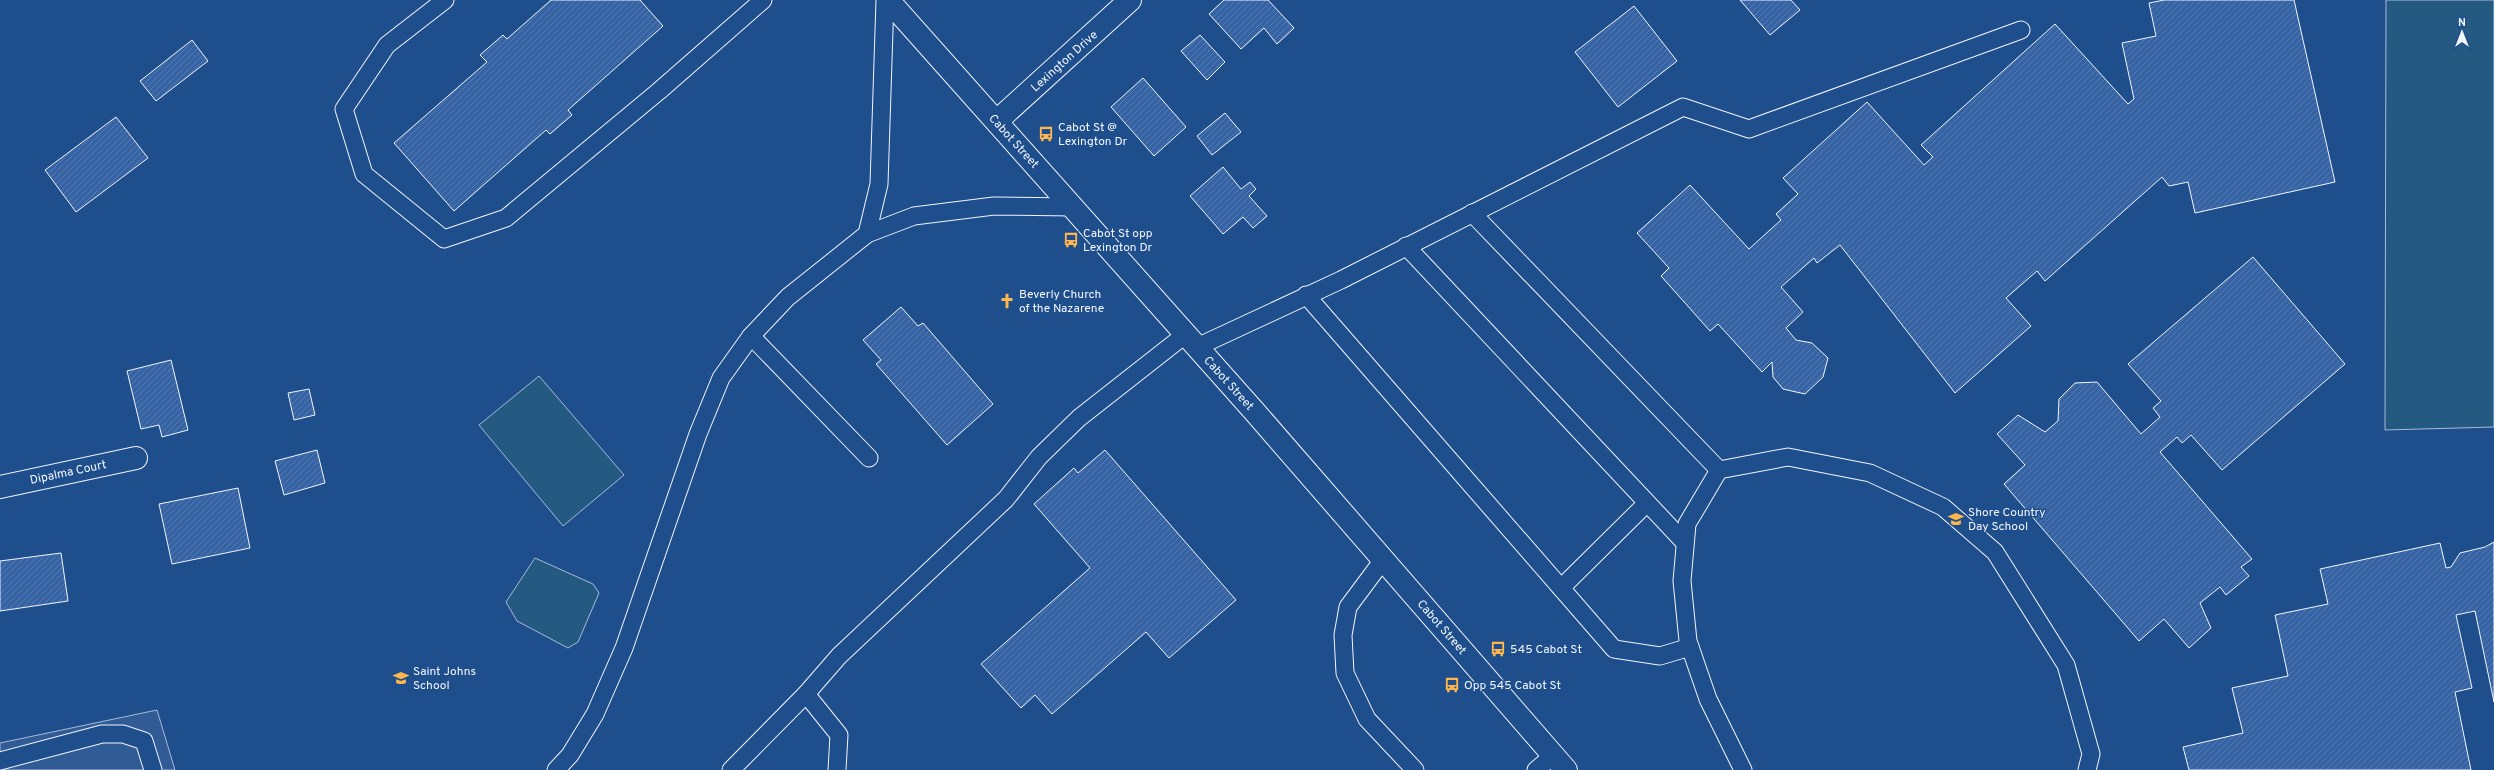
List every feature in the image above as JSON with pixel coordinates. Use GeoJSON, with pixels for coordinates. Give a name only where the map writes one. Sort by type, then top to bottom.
{"type":"FeatureCollection","features":[{"type":"Feature","properties":{"kind":"main road","name":"Cabot Street"},"geometry":{"type":"LineString","coordinates":[[886,0],[997,121],[1192,340],[1560,763]]}},
{"type":"Feature","properties":{"kind":"main road","name":"Lexington Drive"},"geometry":{"type":"LineString","coordinates":[[997,121],[1130,0]]}},
{"type":"Feature","properties":{"kind":"main road","name":"Dipalma Court"},"geometry":{"type":"LineString","coordinates":[[0,486],[136,458]]}},
{"type":"Feature","properties":{"kind":"lane"},"geometry":{"type":"LineString","coordinates":[[445,0],[387,45],[344,109],[364,174],[444,239],[506,218],[659,91],[762,0]]}},
{"type":"Feature","properties":{"kind":"lane"},"geometry":{"type":"LineString","coordinates":[[867,234],[879,184],[886,0]]}},
{"type":"Feature","properties":{"kind":"lane"},"geometry":{"type":"LineString","coordinates":[[731,770],[806,694],[839,656],[1006,499],[1039,457],[1079,418],[1192,340],[1306,295],[1683,107],[1749,129],[2021,30]]}},
{"type":"Feature","properties":{"kind":"lane"},"geometry":{"type":"LineString","coordinates":[[556,770],[570,755],[595,714],[604,694],[624,648],[698,434],[722,378],[751,336],[788,297],[867,234],[914,216],[987,207],[1073,207]]}},
{"type":"Feature","properties":{"kind":"lane"},"geometry":{"type":"LineString","coordinates":[[1472,213],[1719,470]]}},
{"type":"Feature","properties":{"kind":"lane"},"geometry":{"type":"LineString","coordinates":[[1406,246],[1685,543]]}},
{"type":"Feature","properties":{"kind":"lane"},"geometry":{"type":"LineString","coordinates":[[1306,295],[1614,649],[1660,656],[1690,647]]}},
{"type":"Feature","properties":{"kind":"lane"},"geometry":{"type":"LineString","coordinates":[[751,336],[869,458]]}},
{"type":"Feature","properties":{"kind":"lane"},"geometry":{"type":"LineString","coordinates":[[1742,770],[1708,699],[1690,647],[1682,581],[1687,524],[1719,470],[1788,457],[1870,473],[1943,507],[1996,552],[2066,665],[2091,754],[2087,770]]}},
{"type":"Feature","properties":{"kind":"lane"},"geometry":{"type":"LineString","coordinates":[[1561,588],[1647,503]]}},
{"type":"Feature","properties":{"kind":"lane"},"geometry":{"type":"LineString","coordinates":[[1383,560],[1348,606],[1343,635],[1345,673],[1367,720],[1415,770]]}},
{"type":"Feature","properties":{"kind":"lane"},"geometry":{"type":"LineString","coordinates":[[806,694],[839,735],[837,770]]}},
{"type":"Feature","properties":{"kind":"lane"},"geometry":{"type":"LineString","coordinates":[[0,761],[102,734],[124,734],[144,741],[153,770]]}},
{"type":"Feature","properties":{"kind":"lane"},"geometry":{"type":"LineString","coordinates":[[1536,770],[1560,763]]}},
{"type":"Feature","properties":{"kind":"shaded area"},"geometry":{"type":"Polygon","coordinates":[[[2386,0],[2494,0],[2494,427],[2385,430],[2386,0]]]}},
{"type":"Feature","properties":{"kind":"shaded area"},"geometry":{"type":"Polygon","coordinates":[[[539,376],[624,475],[563,526],[479,425],[539,376]]]}},
{"type":"Feature","properties":{"kind":"shaded area"},"geometry":{"type":"Polygon","coordinates":[[[535,558],[593,584],[599,593],[578,642],[568,648],[517,621],[506,602],[535,558]]]}},
{"type":"Feature","properties":{"kind":"shaded area"},"geometry":{"type":"Polygon","coordinates":[[[157,710],[175,770],[0,770],[0,743],[157,710]]]}},
{"type":"Feature","properties":{"kind":"building"},"geometry":{"type":"Polygon","coordinates":[[[551,0],[640,0],[663,26],[568,110],[572,115],[550,134],[546,130],[454,211],[394,143],[487,62],[480,55],[503,35],[507,39],[551,0]]]}},
{"type":"Feature","properties":{"kind":"building"},"geometry":{"type":"Polygon","coordinates":[[[1224,0],[1268,0],[1294,28],[1277,44],[1264,28],[1241,49],[1209,14],[1224,0]]]}},
{"type":"Feature","properties":{"kind":"building"},"geometry":{"type":"Polygon","coordinates":[[[1740,0],[1791,0],[1800,10],[1770,35],[1740,0]]]}},
{"type":"Feature","properties":{"kind":"building"},"geometry":{"type":"Polygon","coordinates":[[[2164,0],[2294,0],[2335,182],[2195,213],[2188,182],[2169,186],[2162,177],[2045,281],[2037,271],[2006,298],[2031,326],[1955,393],[1840,245],[1817,263],[1814,258],[1781,287],[1803,312],[1786,328],[1796,340],[1812,343],[1828,358],[1823,377],[1805,394],[1783,389],[1773,377],[1772,362],[1762,372],[1718,324],[1710,331],[1661,276],[1669,268],[1637,233],[1690,185],[1749,249],[1781,220],[1776,214],[1798,194],[1783,178],[1867,102],[1924,165],[1933,157],[1921,145],[2055,24],[2128,104],[2134,99],[2122,43],[2156,36],[2149,3],[2164,0]]]}},
{"type":"Feature","properties":{"kind":"building"},"geometry":{"type":"Polygon","coordinates":[[[1634,6],[1677,61],[1618,107],[1575,52],[1634,6]]]}},
{"type":"Feature","properties":{"kind":"building"},"geometry":{"type":"Polygon","coordinates":[[[1200,35],[1225,62],[1207,80],[1181,51],[1200,35]]]}},
{"type":"Feature","properties":{"kind":"building"},"geometry":{"type":"Polygon","coordinates":[[[192,40],[208,61],[156,101],[140,81],[192,40]]]}},
{"type":"Feature","properties":{"kind":"building"},"geometry":{"type":"Polygon","coordinates":[[[1143,78],[1186,127],[1154,156],[1111,107],[1143,78]]]}},
{"type":"Feature","properties":{"kind":"building"},"geometry":{"type":"Polygon","coordinates":[[[1225,113],[1241,132],[1212,155],[1197,136],[1225,113]]]}},
{"type":"Feature","properties":{"kind":"building"},"geometry":{"type":"Polygon","coordinates":[[[116,117],[148,158],[76,212],[45,170],[116,117]]]}},
{"type":"Feature","properties":{"kind":"building"},"geometry":{"type":"Polygon","coordinates":[[[1223,167],[1241,189],[1250,182],[1256,189],[1249,196],[1267,216],[1253,228],[1243,217],[1223,234],[1190,196],[1223,167]]]}},
{"type":"Feature","properties":{"kind":"building"},"geometry":{"type":"Polygon","coordinates":[[[2253,257],[2345,364],[2222,470],[2191,435],[2182,443],[2177,437],[2160,452],[2252,559],[2241,567],[2249,576],[2226,595],[2220,587],[2200,603],[2211,628],[2189,648],[2164,619],[2139,641],[2004,484],[2025,465],[1997,434],[2018,415],[2045,432],[2058,421],[2059,399],[2075,383],[2097,382],[2141,434],[2160,417],[2153,408],[2161,401],[2128,364],[2253,257]]]}},
{"type":"Feature","properties":{"kind":"building"},"geometry":{"type":"Polygon","coordinates":[[[901,307],[918,326],[923,323],[993,404],[947,445],[876,364],[881,360],[863,340],[901,307]]]}},
{"type":"Feature","properties":{"kind":"building"},"geometry":{"type":"Polygon","coordinates":[[[171,360],[188,430],[162,437],[159,425],[141,429],[127,371],[171,360]]]}},
{"type":"Feature","properties":{"kind":"building"},"geometry":{"type":"Polygon","coordinates":[[[309,389],[315,415],[294,420],[288,393],[309,389]]]}},
{"type":"Feature","properties":{"kind":"building"},"geometry":{"type":"Polygon","coordinates":[[[317,450],[325,483],[284,495],[275,461],[317,450]]]}},
{"type":"Feature","properties":{"kind":"building"},"geometry":{"type":"Polygon","coordinates":[[[1105,450],[1236,600],[1169,658],[1146,632],[1052,714],[1035,695],[1021,708],[981,664],[1090,568],[1034,504],[1074,468],[1078,473],[1105,450]]]}},
{"type":"Feature","properties":{"kind":"building"},"geometry":{"type":"Polygon","coordinates":[[[238,488],[250,548],[172,564],[159,504],[238,488]]]}},
{"type":"Feature","properties":{"kind":"building"},"geometry":{"type":"Polygon","coordinates":[[[2494,542],[2494,702],[2475,611],[2456,615],[2472,688],[2455,692],[2471,770],[2189,770],[2183,747],[2243,733],[2232,688],[2288,676],[2275,615],[2328,604],[2320,569],[2440,543],[2446,568],[2451,567],[2460,553],[2485,547],[2494,542]]]}},
{"type":"Feature","properties":{"kind":"building"},"geometry":{"type":"Polygon","coordinates":[[[61,553],[68,601],[0,611],[0,561],[61,553]]]}},
{"type":"Feature","properties":{"kind":"place","name":"Cabot St @ Lexington Dr"},"geometry":{"type":"Point","coordinates":[1046,134]}},
{"type":"Feature","properties":{"kind":"place","name":"Cabot St opp Lexington Dr"},"geometry":{"type":"Point","coordinates":[1071,240]}},
{"type":"Feature","properties":{"kind":"place","name":"Beverly Church of the Nazarene"},"geometry":{"type":"Point","coordinates":[1007,301]}},
{"type":"Feature","properties":{"kind":"place","name":"Shore Country Day School"},"geometry":{"type":"Point","coordinates":[1956,519]}},
{"type":"Feature","properties":{"kind":"place","name":"545 Cabot St"},"geometry":{"type":"Point","coordinates":[1498,649]}},
{"type":"Feature","properties":{"kind":"place","name":"Saint Johns School"},"geometry":{"type":"Point","coordinates":[401,678]}},
{"type":"Feature","properties":{"kind":"place","name":"Opp 545 Cabot St"},"geometry":{"type":"Point","coordinates":[1452,685]}}]}
